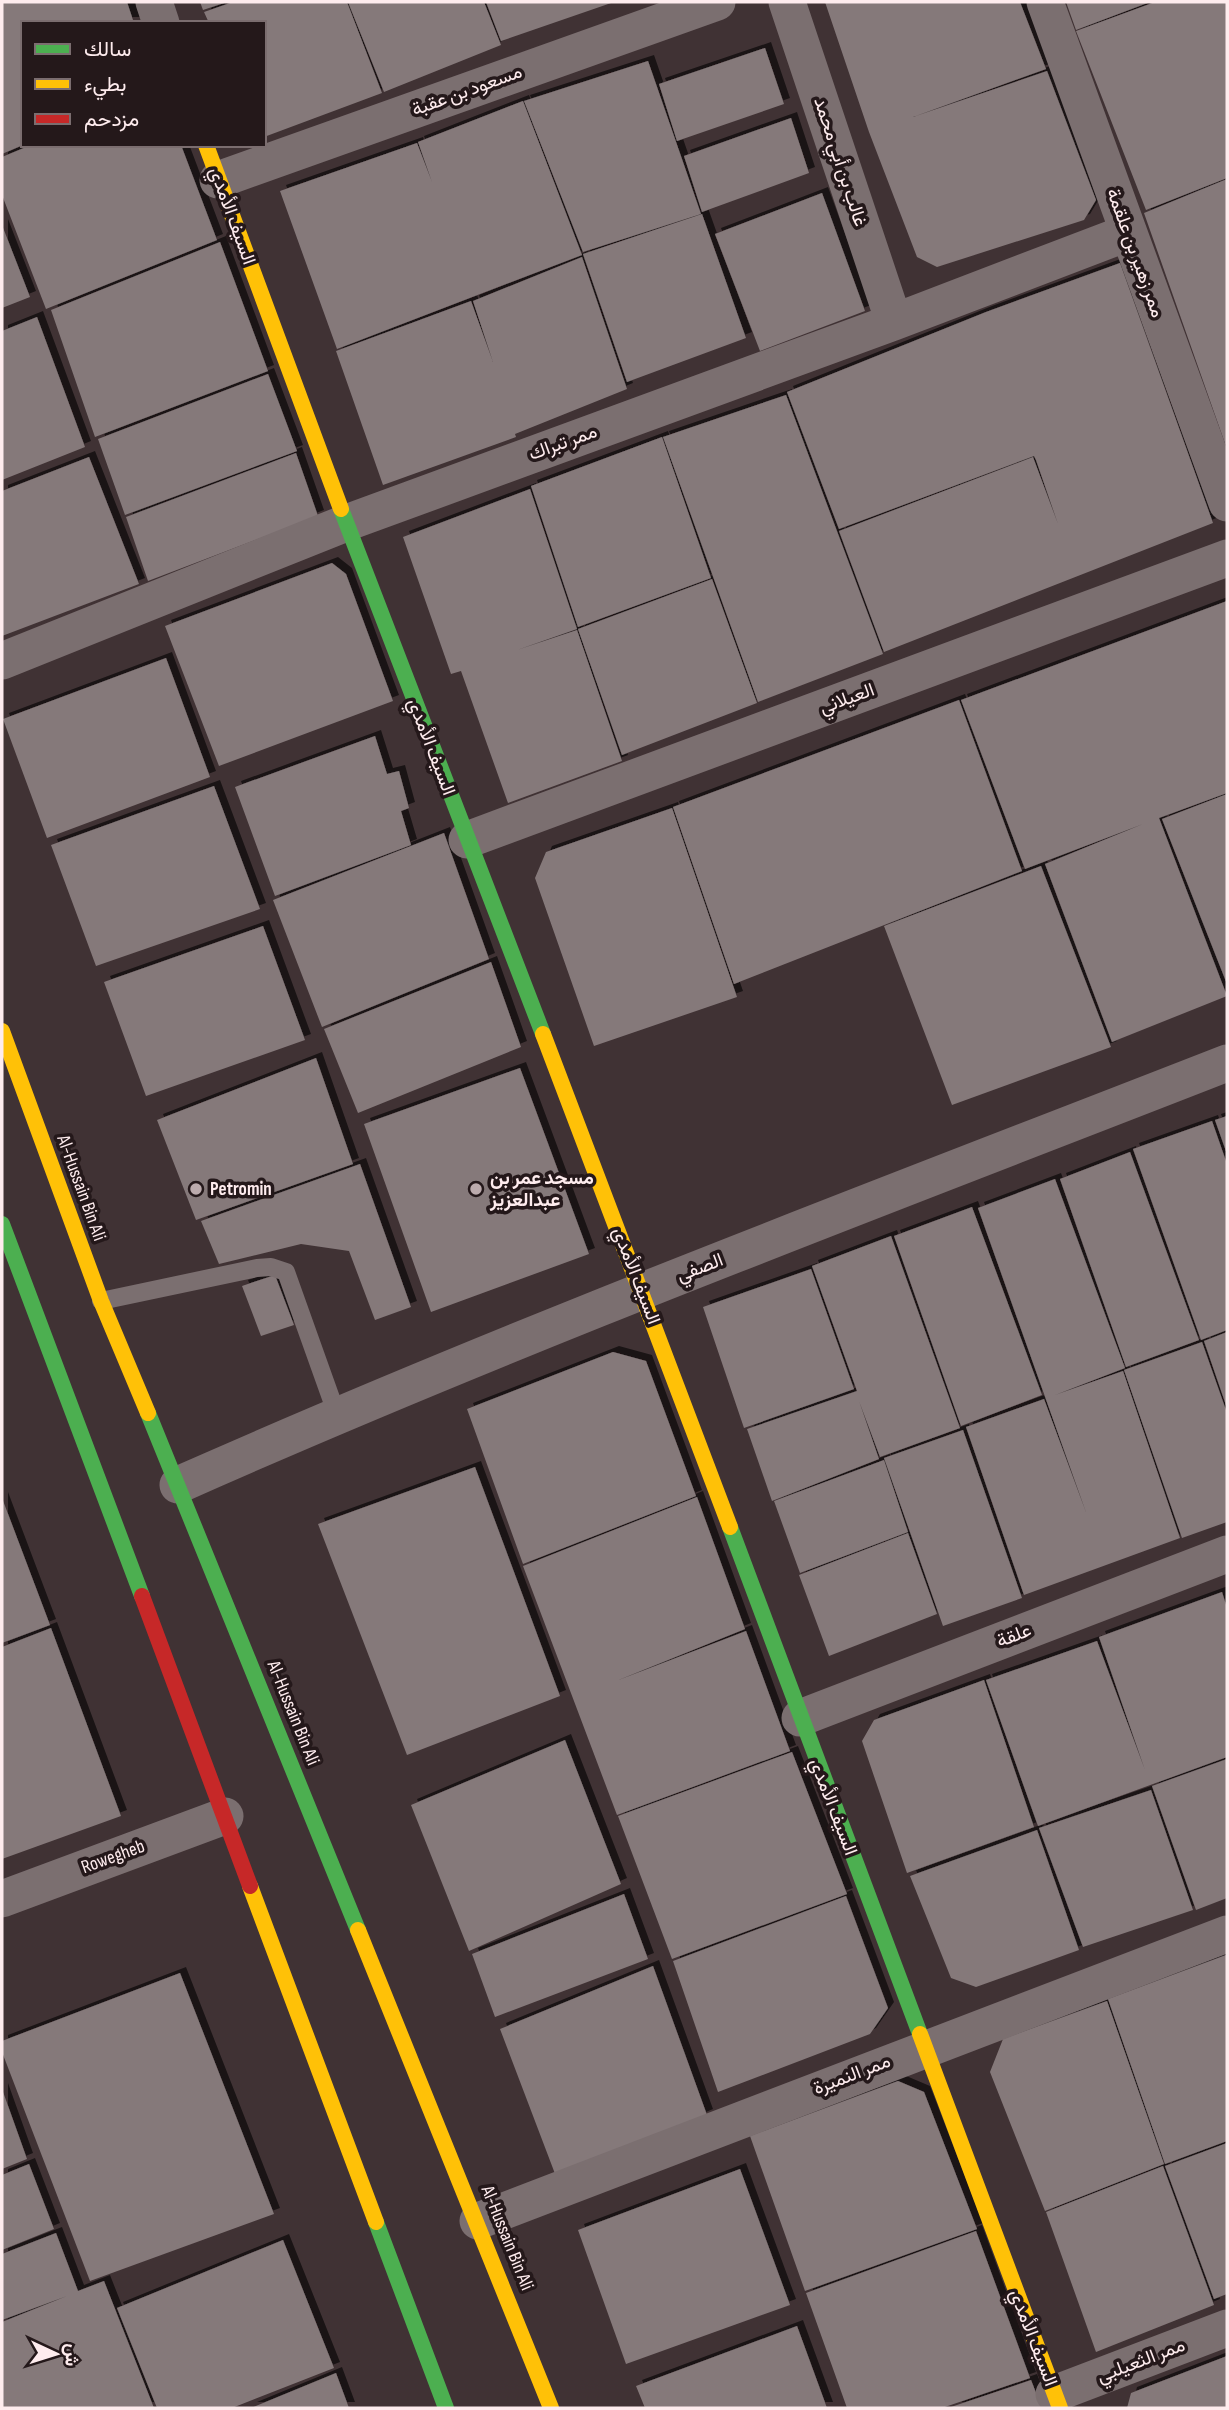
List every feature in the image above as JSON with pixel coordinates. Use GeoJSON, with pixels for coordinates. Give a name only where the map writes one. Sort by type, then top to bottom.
{"type":"FeatureCollection","features":[{"type":"Feature","properties":{"kind":"street"},"geometry":{"type":"LineString","coordinates":[[153,2],[160,21]]}},
{"type":"Feature","properties":{"kind":"street","name":"مسعود بن عقبة"},"geometry":{"type":"LineString","coordinates":[[218,180],[717,2]]}},
{"type":"Feature","properties":{"kind":"street","name":"غالب بن أبي محمد"},"geometry":{"type":"LineString","coordinates":[[787,2],[894,322]]}},
{"type":"Feature","properties":{"kind":"street","name":"ممر زهير بن علقمة"},"geometry":{"type":"LineString","coordinates":[[1045,2],[1227,503]]}},
{"type":"Feature","properties":{"kind":"street","name":"السيف الأمدي"},"geometry":{"type":"LineString","coordinates":[[207,147],[467,841],[642,1291],[1057,2401]]}},
{"type":"Feature","properties":{"kind":"street","name":"ممر تبراك"},"geometry":{"type":"LineString","coordinates":[[2,661],[346,523],[894,322],[1127,233]]}},
{"type":"Feature","properties":{"kind":"street","name":"العيلاني"},"geometry":{"type":"LineString","coordinates":[[467,841],[1227,558]]}},
{"type":"Feature","properties":{"kind":"street","name":"Al-Hussain Bin Ali"},"geometry":{"type":"LineString","coordinates":[[2,1031],[101,1301],[478,2221],[551,2408]]}},
{"type":"Feature","properties":{"kind":"street","name":"الصفي"},"geometry":{"type":"LineString","coordinates":[[178,1485],[337,1415],[642,1291],[1227,1062]]}},
{"type":"Feature","properties":{"kind":"street"},"geometry":{"type":"LineString","coordinates":[[2,1224],[446,2408]]}},
{"type":"Feature","properties":{"kind":"street","name":"علقة"},"geometry":{"type":"LineString","coordinates":[[800,1718],[1227,1554]]}},
{"type":"Feature","properties":{"kind":"street","name":"Rowegheb"},"geometry":{"type":"LineString","coordinates":[[2,1899],[225,1816]]}},
{"type":"Feature","properties":{"kind":"street","name":"ممر النميرة"},"geometry":{"type":"LineString","coordinates":[[478,2221],[924,2047],[1227,1934]]}},
{"type":"Feature","properties":{"kind":"street","name":"ممر الثعيلبي"},"geometry":{"type":"LineString","coordinates":[[1057,2401],[1227,2328]]}},
{"type":"Feature","properties":{"kind":"lane"},"geometry":{"type":"LineString","coordinates":[[101,1301],[257,1268],[271,1267],[286,1272],[337,1415]]}},
{"type":"Feature","properties":{"kind":"building"},"geometry":{"type":"Polygon","coordinates":[[[2,2],[127,2],[133,21],[21,21],[21,146],[2,154],[2,2]]]}},
{"type":"Feature","properties":{"kind":"building"},"geometry":{"type":"Polygon","coordinates":[[[200,2],[227,2],[203,10],[200,2]]]}},
{"type":"Feature","properties":{"kind":"building"},"geometry":{"type":"Polygon","coordinates":[[[233,2],[347,2],[382,93],[266,136],[266,21],[208,21],[204,12],[233,2]]]}},
{"type":"Feature","properties":{"kind":"building"},"geometry":{"type":"Polygon","coordinates":[[[348,2],[484,2],[501,45],[384,92],[348,2]]]}},
{"type":"Feature","properties":{"kind":"building"},"geometry":{"type":"Polygon","coordinates":[[[486,2],[614,2],[501,41],[486,2]]]}},
{"type":"Feature","properties":{"kind":"building"},"geometry":{"type":"Polygon","coordinates":[[[825,2],[1020,2],[1046,69],[913,117],[1047,71],[1096,200],[1084,220],[937,267],[917,257],[869,132],[825,2]]]}},
{"type":"Feature","properties":{"kind":"building"},"geometry":{"type":"Polygon","coordinates":[[[1066,2],[1150,2],[1076,30],[1066,2]]]}},
{"type":"Feature","properties":{"kind":"building"},"geometry":{"type":"Polygon","coordinates":[[[1155,2],[1227,2],[1227,178],[1146,210],[1076,31],[1155,2]]]}},
{"type":"Feature","properties":{"kind":"building"},"geometry":{"type":"Polygon","coordinates":[[[765,48],[784,104],[677,141],[659,84],[765,48]]]}},
{"type":"Feature","properties":{"kind":"building"},"geometry":{"type":"Polygon","coordinates":[[[648,61],[701,214],[583,252],[524,101],[648,61]]]}},
{"type":"Feature","properties":{"kind":"building"},"geometry":{"type":"Polygon","coordinates":[[[523,101],[582,255],[337,349],[280,191],[417,143],[432,182],[418,142],[523,101]]]}},
{"type":"Feature","properties":{"kind":"building"},"geometry":{"type":"Polygon","coordinates":[[[791,118],[809,173],[702,212],[684,156],[791,118]]]}},
{"type":"Feature","properties":{"kind":"building"},"geometry":{"type":"Polygon","coordinates":[[[26,147],[182,147],[217,240],[46,309],[2,195],[2,157],[26,147]]]}},
{"type":"Feature","properties":{"kind":"building"},"geometry":{"type":"Polygon","coordinates":[[[1227,179],[1227,449],[1144,213],[1227,179]]]}},
{"type":"Feature","properties":{"kind":"building"},"geometry":{"type":"Polygon","coordinates":[[[822,193],[865,311],[760,351],[715,234],[822,193]]]}},
{"type":"Feature","properties":{"kind":"building"},"geometry":{"type":"Polygon","coordinates":[[[702,214],[746,338],[627,382],[583,254],[702,214]]]}},
{"type":"Feature","properties":{"kind":"building"},"geometry":{"type":"Polygon","coordinates":[[[2,225],[30,297],[2,308],[2,225]]]}},
{"type":"Feature","properties":{"kind":"building"},"geometry":{"type":"Polygon","coordinates":[[[220,242],[268,371],[95,437],[51,310],[220,242]]]}},
{"type":"Feature","properties":{"kind":"building"},"geometry":{"type":"Polygon","coordinates":[[[582,257],[627,389],[515,434],[516,437],[383,485],[336,351],[471,301],[493,362],[473,301],[582,257]]]}},
{"type":"Feature","properties":{"kind":"building"},"geometry":{"type":"Polygon","coordinates":[[[1120,263],[1213,523],[884,652],[839,531],[1033,457],[1058,524],[1036,460],[1034,456],[839,529],[787,392],[986,312],[1120,263]]]}},
{"type":"Feature","properties":{"kind":"building"},"geometry":{"type":"Polygon","coordinates":[[[37,317],[85,447],[2,480],[2,331],[37,317]]]}},
{"type":"Feature","properties":{"kind":"building"},"geometry":{"type":"Polygon","coordinates":[[[268,374],[297,451],[125,515],[98,439],[268,374]]]}},
{"type":"Feature","properties":{"kind":"building"},"geometry":{"type":"Polygon","coordinates":[[[786,395],[883,654],[758,702],[663,437],[786,395]]]}},
{"type":"Feature","properties":{"kind":"building"},"geometry":{"type":"Polygon","coordinates":[[[662,437],[711,578],[578,627],[531,486],[662,437]]]}},
{"type":"Feature","properties":{"kind":"building"},"geometry":{"type":"Polygon","coordinates":[[[296,453],[318,516],[148,581],[126,517],[296,453]]]}},
{"type":"Feature","properties":{"kind":"building"},"geometry":{"type":"Polygon","coordinates":[[[89,457],[139,584],[2,636],[2,491],[89,457]]]}},
{"type":"Feature","properties":{"kind":"building"},"geometry":{"type":"Polygon","coordinates":[[[530,489],[577,629],[517,650],[577,630],[622,761],[508,803],[461,671],[451,674],[403,537],[530,489]]]}},
{"type":"Feature","properties":{"kind":"building"},"geometry":{"type":"Polygon","coordinates":[[[332,563],[346,574],[393,701],[219,766],[165,626],[332,563]]]}},
{"type":"Feature","properties":{"kind":"building"},"geometry":{"type":"Polygon","coordinates":[[[712,579],[757,703],[622,755],[578,629],[712,579]]]}},
{"type":"Feature","properties":{"kind":"building"},"geometry":{"type":"Polygon","coordinates":[[[1227,601],[1227,793],[1159,818],[1227,996],[1112,1042],[1045,864],[1143,824],[1025,869],[961,700],[1227,601]]]}},
{"type":"Feature","properties":{"kind":"building"},"geometry":{"type":"Polygon","coordinates":[[[166,658],[210,777],[47,838],[3,719],[166,658]]]}},
{"type":"Feature","properties":{"kind":"building"},"geometry":{"type":"Polygon","coordinates":[[[959,700],[1022,871],[734,984],[673,807],[959,700]]]}},
{"type":"Feature","properties":{"kind":"building"},"geometry":{"type":"Polygon","coordinates":[[[375,736],[387,774],[399,771],[409,808],[401,811],[411,845],[275,896],[235,787],[375,736]]]}},
{"type":"Feature","properties":{"kind":"building"},"geometry":{"type":"Polygon","coordinates":[[[214,786],[260,909],[96,966],[51,845],[214,786]]]}},
{"type":"Feature","properties":{"kind":"building"},"geometry":{"type":"Polygon","coordinates":[[[1227,794],[1227,984],[1162,819],[1227,794]]]}},
{"type":"Feature","properties":{"kind":"building"},"geometry":{"type":"Polygon","coordinates":[[[672,808],[737,997],[594,1046],[535,878],[546,852],[672,808]]]}},
{"type":"Feature","properties":{"kind":"building"},"geometry":{"type":"Polygon","coordinates":[[[444,833],[489,959],[322,1027],[273,900],[444,833]]]}},
{"type":"Feature","properties":{"kind":"building"},"geometry":{"type":"Polygon","coordinates":[[[1041,866],[1111,1047],[952,1105],[884,926],[1041,866]]]}},
{"type":"Feature","properties":{"kind":"building"},"geometry":{"type":"Polygon","coordinates":[[[263,926],[305,1040],[146,1096],[104,982],[263,926]]]}},
{"type":"Feature","properties":{"kind":"building"},"geometry":{"type":"Polygon","coordinates":[[[491,962],[521,1047],[358,1113],[324,1029],[491,962]]]}},
{"type":"Feature","properties":{"kind":"building"},"geometry":{"type":"Polygon","coordinates":[[[316,1058],[353,1164],[196,1220],[157,1120],[316,1058]]]}},
{"type":"Feature","properties":{"kind":"building","name":"مسجد عمر بن عبدالعزيز"},"geometry":{"type":"Polygon","coordinates":[[[520,1068],[589,1254],[431,1312],[364,1124],[520,1068]]]}},
{"type":"Feature","properties":{"kind":"building"},"geometry":{"type":"Polygon","coordinates":[[[1227,1116],[1227,1154],[1215,1120],[1227,1116]]]}},
{"type":"Feature","properties":{"kind":"building"},"geometry":{"type":"Polygon","coordinates":[[[1212,1121],[1227,1164],[1227,1330],[1201,1340],[1133,1149],[1212,1121]]]}},
{"type":"Feature","properties":{"kind":"building"},"geometry":{"type":"Polygon","coordinates":[[[1130,1152],[1199,1340],[1126,1367],[1060,1179],[1130,1152]]]}},
{"type":"Feature","properties":{"kind":"building"},"geometry":{"type":"Polygon","coordinates":[[[360,1164],[411,1307],[375,1320],[349,1251],[301,1244],[219,1264],[201,1221],[360,1164]]]}},
{"type":"Feature","properties":{"kind":"building"},"geometry":{"type":"Polygon","coordinates":[[[1055,1179],[1125,1368],[1055,1395],[1123,1371],[1180,1538],[1024,1595],[966,1427],[1044,1399],[1087,1515],[978,1208],[1055,1179]]]}},
{"type":"Feature","properties":{"kind":"building"},"geometry":{"type":"Polygon","coordinates":[[[972,1207],[1042,1395],[961,1426],[894,1236],[972,1207]]]}},
{"type":"Feature","properties":{"kind":"building"},"geometry":{"type":"Polygon","coordinates":[[[891,1236],[960,1428],[880,1457],[859,1401],[879,1459],[772,1501],[747,1429],[857,1391],[812,1266],[891,1236]]]}},
{"type":"Feature","properties":{"kind":"building"},"geometry":{"type":"Polygon","coordinates":[[[811,1269],[854,1389],[744,1428],[703,1307],[811,1269]]]}},
{"type":"Feature","properties":{"kind":"building"},"geometry":{"type":"Polygon","coordinates":[[[275,1275],[294,1325],[261,1336],[242,1286],[275,1275]]]}},
{"type":"Feature","properties":{"kind":"building"},"geometry":{"type":"Polygon","coordinates":[[[1227,1332],[1227,1408],[1204,1341],[1227,1332]]]}},
{"type":"Feature","properties":{"kind":"building"},"geometry":{"type":"Polygon","coordinates":[[[1202,1342],[1227,1413],[1227,1522],[1182,1538],[1124,1370],[1202,1342]]]}},
{"type":"Feature","properties":{"kind":"building"},"geometry":{"type":"Polygon","coordinates":[[[613,1352],[646,1361],[696,1496],[523,1564],[467,1409],[613,1352]]]}},
{"type":"Feature","properties":{"kind":"building"},"geometry":{"type":"Polygon","coordinates":[[[963,1430],[1022,1598],[943,1626],[884,1458],[963,1430]]]}},
{"type":"Feature","properties":{"kind":"building"},"geometry":{"type":"Polygon","coordinates":[[[884,1460],[908,1532],[800,1573],[774,1501],[884,1460]]]}},
{"type":"Feature","properties":{"kind":"building"},"geometry":{"type":"Polygon","coordinates":[[[475,1467],[560,1696],[407,1755],[318,1524],[475,1467]]]}},
{"type":"Feature","properties":{"kind":"building"},"geometry":{"type":"Polygon","coordinates":[[[697,1497],[745,1629],[616,1681],[746,1631],[790,1751],[617,1815],[523,1566],[697,1497]]]}},
{"type":"Feature","properties":{"kind":"building"},"geometry":{"type":"Polygon","coordinates":[[[2,1498],[50,1625],[2,1643],[2,1498]]]}},
{"type":"Feature","properties":{"kind":"building"},"geometry":{"type":"Polygon","coordinates":[[[908,1533],[937,1614],[829,1656],[799,1575],[908,1533]]]}},
{"type":"Feature","properties":{"kind":"building"},"geometry":{"type":"Polygon","coordinates":[[[1222,1592],[1227,1608],[1227,1757],[1038,1826],[986,1680],[1097,1641],[1145,1770],[1099,1637],[1222,1592]]]}},
{"type":"Feature","properties":{"kind":"building"},"geometry":{"type":"Polygon","coordinates":[[[51,1628],[121,1816],[2,1859],[2,1647],[51,1628]]]}},
{"type":"Feature","properties":{"kind":"building"},"geometry":{"type":"Polygon","coordinates":[[[984,1680],[1034,1827],[907,1873],[862,1741],[874,1720],[984,1680]]]}},
{"type":"Feature","properties":{"kind":"building"},"geometry":{"type":"Polygon","coordinates":[[[565,1740],[621,1884],[469,1951],[411,1805],[565,1740]]]}},
{"type":"Feature","properties":{"kind":"building"},"geometry":{"type":"Polygon","coordinates":[[[792,1752],[847,1894],[672,1959],[618,1816],[792,1752]]]}},
{"type":"Feature","properties":{"kind":"building"},"geometry":{"type":"Polygon","coordinates":[[[1227,1759],[1227,1898],[1196,1910],[1152,1786],[1227,1759]]]}},
{"type":"Feature","properties":{"kind":"building"},"geometry":{"type":"Polygon","coordinates":[[[1151,1790],[1193,1910],[1083,1947],[1039,1828],[1151,1790]]]}},
{"type":"Feature","properties":{"kind":"building"},"geometry":{"type":"Polygon","coordinates":[[[1037,1830],[1079,1950],[976,1987],[951,1978],[910,1876],[1037,1830]]]}},
{"type":"Feature","properties":{"kind":"building"},"geometry":{"type":"Polygon","coordinates":[[[624,1894],[648,1959],[495,2017],[472,1954],[624,1894]]]}},
{"type":"Feature","properties":{"kind":"building"},"geometry":{"type":"Polygon","coordinates":[[[846,1896],[888,2008],[870,2034],[718,2092],[673,1961],[846,1896]]]}},
{"type":"Feature","properties":{"kind":"building"},"geometry":{"type":"Polygon","coordinates":[[[1226,1955],[1227,2141],[1165,2164],[1108,1999],[1226,1955]]]}},
{"type":"Feature","properties":{"kind":"building"},"geometry":{"type":"Polygon","coordinates":[[[653,1966],[707,2115],[557,2179],[500,2029],[653,1966]]]}},
{"type":"Feature","properties":{"kind":"building"},"geometry":{"type":"Polygon","coordinates":[[[180,1973],[274,2214],[90,2281],[2,2052],[2,2041],[180,1973]]]}},
{"type":"Feature","properties":{"kind":"building"},"geometry":{"type":"Polygon","coordinates":[[[1107,2001],[1164,2164],[1045,2211],[990,2072],[1003,2039],[1107,2001]]]}},
{"type":"Feature","properties":{"kind":"building"},"geometry":{"type":"Polygon","coordinates":[[[898,2081],[924,2092],[977,2229],[805,2291],[750,2136],[898,2081]]]}},
{"type":"Feature","properties":{"kind":"building"},"geometry":{"type":"Polygon","coordinates":[[[2,2089],[27,2159],[2,2169],[2,2089]]]}},
{"type":"Feature","properties":{"kind":"building"},"geometry":{"type":"Polygon","coordinates":[[[1227,2143],[1227,2294],[1214,2299],[1165,2166],[1227,2143]]]}},
{"type":"Feature","properties":{"kind":"building"},"geometry":{"type":"Polygon","coordinates":[[[29,2164],[54,2229],[2,2250],[2,2175],[29,2164]]]}},
{"type":"Feature","properties":{"kind":"building"},"geometry":{"type":"Polygon","coordinates":[[[1163,2166],[1214,2305],[1096,2352],[1046,2212],[1163,2166]]]}},
{"type":"Feature","properties":{"kind":"building"},"geometry":{"type":"Polygon","coordinates":[[[740,2169],[790,2305],[626,2364],[578,2230],[740,2169]]]}},
{"type":"Feature","properties":{"kind":"building"},"geometry":{"type":"Polygon","coordinates":[[[976,2231],[1030,2378],[942,2408],[847,2408],[806,2293],[976,2231]]]}},
{"type":"Feature","properties":{"kind":"building"},"geometry":{"type":"Polygon","coordinates":[[[56,2233],[78,2291],[104,2281],[154,2408],[2,2408],[2,2322],[67,2296],[2,2320],[2,2254],[56,2233]]]}},
{"type":"Feature","properties":{"kind":"building"},"geometry":{"type":"Polygon","coordinates":[[[283,2240],[334,2368],[232,2408],[157,2408],[117,2308],[283,2240]]]}},
{"type":"Feature","properties":{"kind":"building"},"geometry":{"type":"Polygon","coordinates":[[[797,2326],[827,2408],[645,2408],[636,2386],[797,2326]]]}},
{"type":"Feature","properties":{"kind":"building"},"geometry":{"type":"Polygon","coordinates":[[[1227,2356],[1227,2408],[1127,2408],[1131,2393],[1227,2356]]]}},
{"type":"Feature","properties":{"kind":"building"},"geometry":{"type":"Polygon","coordinates":[[[336,2373],[349,2408],[251,2408],[336,2373]]]}},
{"type":"Feature","properties":{"kind":"building"},"geometry":{"type":"Polygon","coordinates":[[[1031,2380],[1042,2408],[948,2408],[1031,2380]]]}},
{"type":"Feature","properties":{"kind":"traffic: fast"},"geometry":{"type":"LineString","coordinates":[[341,509],[543,1034]]}},
{"type":"Feature","properties":{"kind":"traffic: fast"},"geometry":{"type":"LineString","coordinates":[[2,1224],[142,1596]]}},
{"type":"Feature","properties":{"kind":"traffic: fast"},"geometry":{"type":"LineString","coordinates":[[148,1413],[358,1930]]}},
{"type":"Feature","properties":{"kind":"traffic: fast"},"geometry":{"type":"LineString","coordinates":[[730,1527],[920,2034]]}},
{"type":"Feature","properties":{"kind":"traffic: fast"},"geometry":{"type":"LineString","coordinates":[[376,2222],[446,2408]]}},
{"type":"Feature","properties":{"kind":"traffic: slow"},"geometry":{"type":"LineString","coordinates":[[207,147],[341,509]]}},
{"type":"Feature","properties":{"kind":"traffic: slow"},"geometry":{"type":"LineString","coordinates":[[2,1031],[101,1301],[148,1413]]}},
{"type":"Feature","properties":{"kind":"traffic: slow"},"geometry":{"type":"LineString","coordinates":[[543,1034],[730,1527]]}},
{"type":"Feature","properties":{"kind":"traffic: slow"},"geometry":{"type":"LineString","coordinates":[[250,1886],[376,2222]]}},
{"type":"Feature","properties":{"kind":"traffic: slow"},"geometry":{"type":"LineString","coordinates":[[358,1930],[551,2408]]}},
{"type":"Feature","properties":{"kind":"traffic: slow"},"geometry":{"type":"LineString","coordinates":[[920,2034],[1060,2408]]}},
{"type":"Feature","properties":{"kind":"traffic: jam"},"geometry":{"type":"LineString","coordinates":[[142,1596],[250,1886]]}},
{"type":"Feature","properties":{"kind":"place","name":"Petromin"},"geometry":{"type":"Point","coordinates":[196,1189]}},
{"type":"Feature","properties":{"kind":"place","name":"مسجد عمر بن عبدالعزيز"},"geometry":{"type":"Point","coordinates":[476,1189]}}]}
